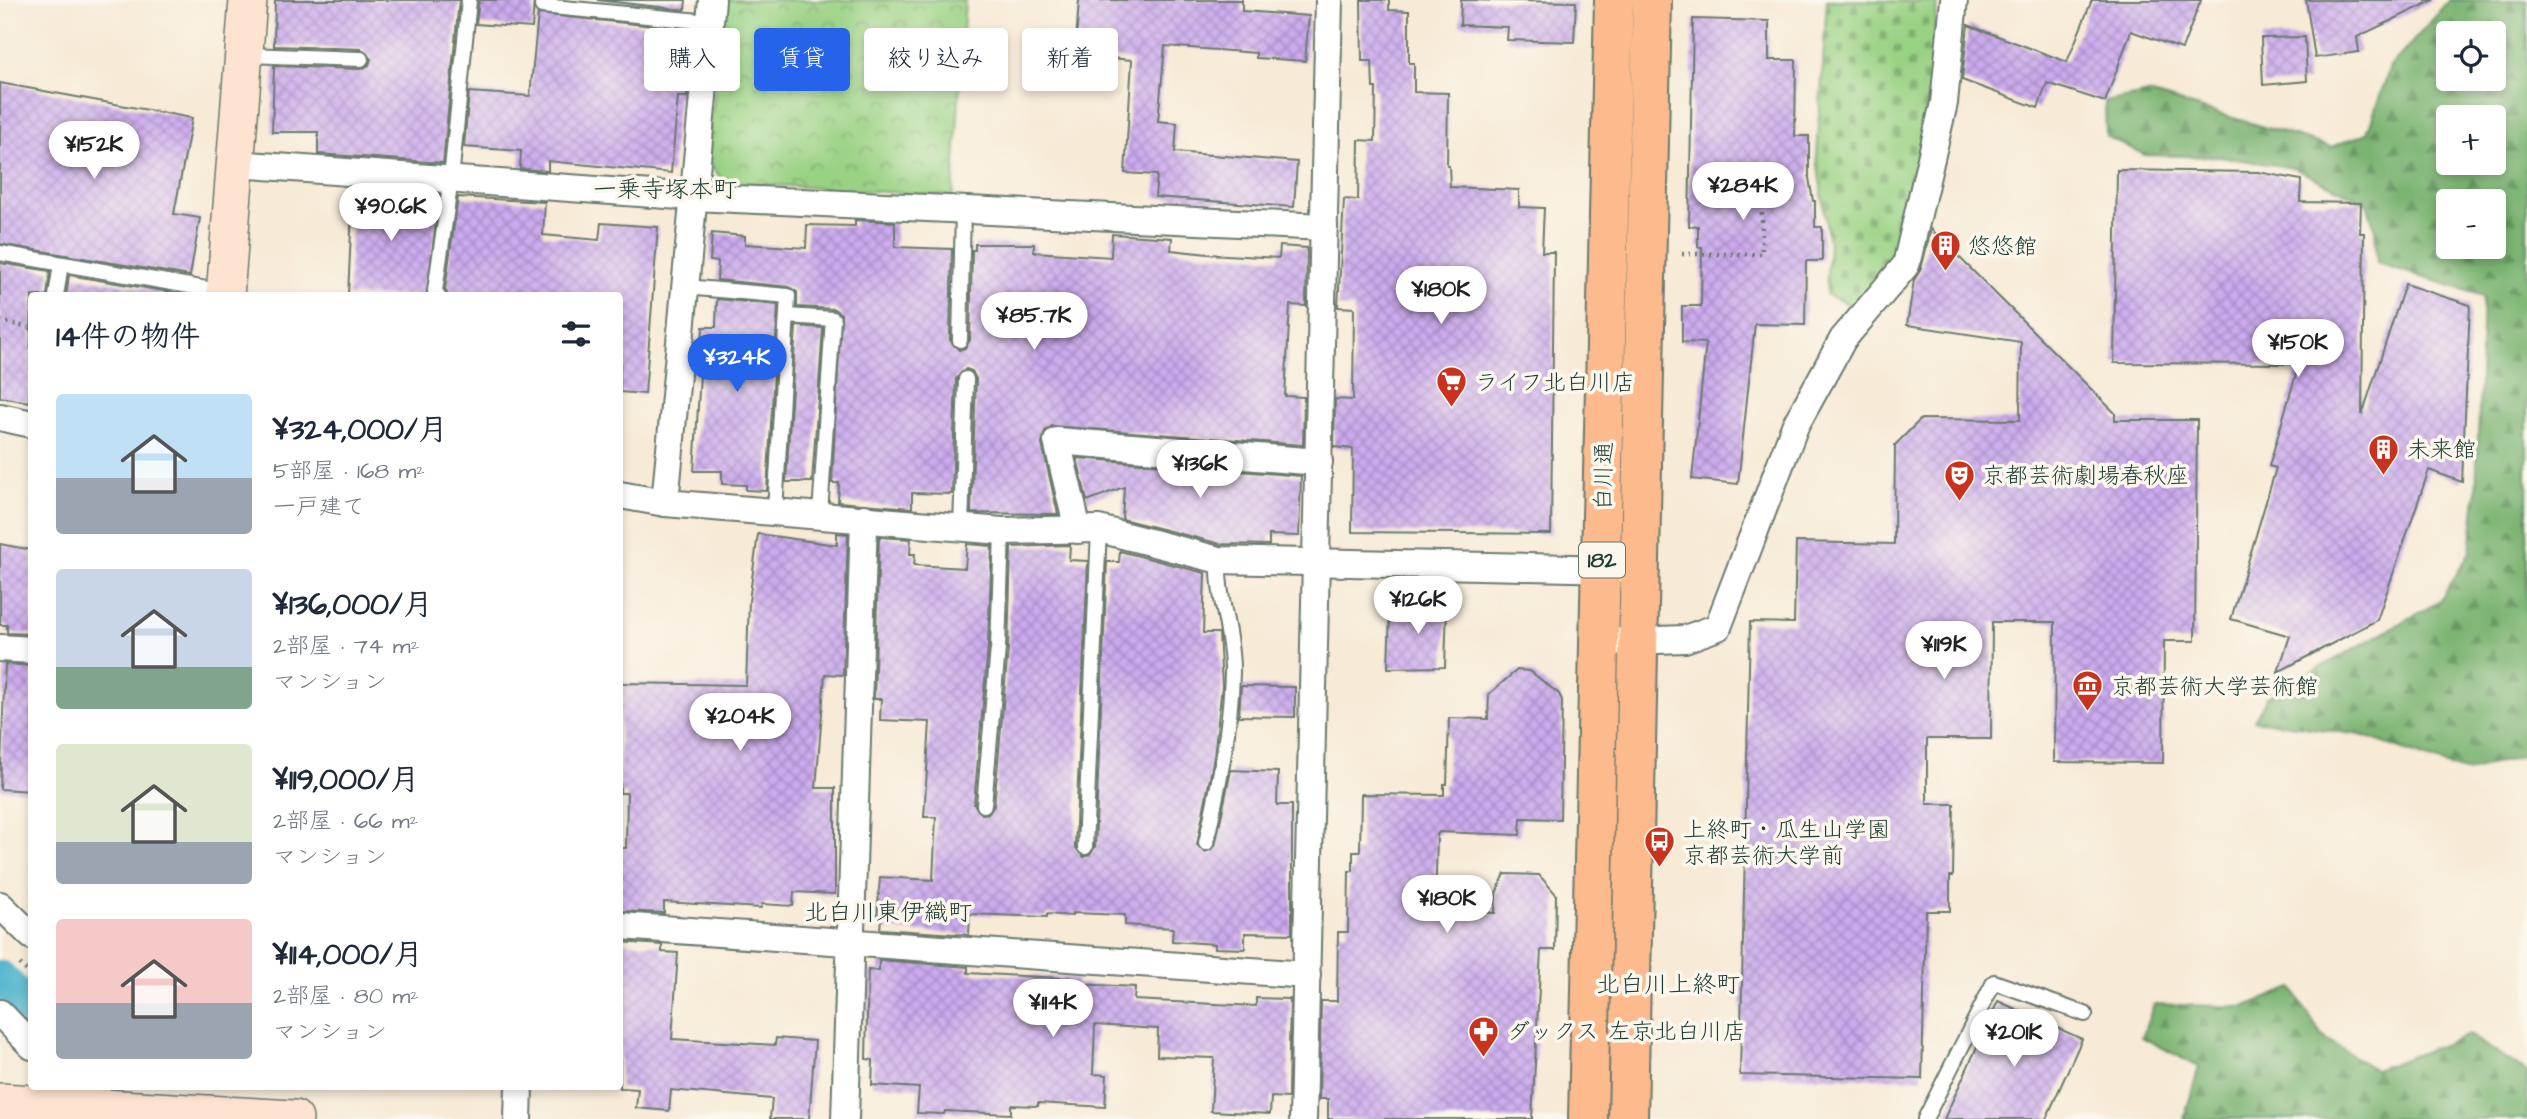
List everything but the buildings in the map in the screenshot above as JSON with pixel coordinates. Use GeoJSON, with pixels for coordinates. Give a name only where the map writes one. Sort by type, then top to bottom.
{"type":"FeatureCollection","features":[{"type":"Feature","properties":{"kind":"main road","name":"白川通"},"geometry":{"type":"LineString","coordinates":[[1588,1119],[1614,0]]}},
{"type":"Feature","properties":{"kind":"main road","name":"白川通"},"geometry":{"type":"LineString","coordinates":[[1628,1119],[1651,0]]}},
{"type":"Feature","properties":{"kind":"street"},"geometry":{"type":"LineString","coordinates":[[226,292],[248,0]]}},
{"type":"Feature","properties":{"kind":"street"},"geometry":{"type":"LineString","coordinates":[[1303,1119],[1329,0]]}},
{"type":"Feature","properties":{"kind":"street"},"geometry":{"type":"LineString","coordinates":[[1601,642],[1685,639],[1718,626],[1795,426],[1843,339],[1906,265],[1944,103],[1954,0]]}},
{"type":"Feature","properties":{"kind":"street"},"geometry":{"type":"LineString","coordinates":[[665,503],[711,11]]}},
{"type":"Feature","properties":{"kind":"street"},"geometry":{"type":"LineString","coordinates":[[236,164],[694,197],[1324,227]]}},
{"type":"Feature","properties":{"kind":"street"},"geometry":{"type":"LineString","coordinates":[[0,416],[28,423]]}},
{"type":"Feature","properties":{"kind":"street"},"geometry":{"type":"LineString","coordinates":[[1089,529],[1056,441],[1319,462]]}},
{"type":"Feature","properties":{"kind":"street"},"geometry":{"type":"LineString","coordinates":[[623,496],[665,503],[1002,531],[1089,529],[1219,560],[1601,567],[1640,571]]}},
{"type":"Feature","properties":{"kind":"street"},"geometry":{"type":"LineString","coordinates":[[845,1119],[864,518]]}},
{"type":"Feature","properties":{"kind":"street"},"geometry":{"type":"LineString","coordinates":[[0,648],[28,650]]}},
{"type":"Feature","properties":{"kind":"street"},"geometry":{"type":"LineString","coordinates":[[0,905],[28,932]]}},
{"type":"Feature","properties":{"kind":"street"},"geometry":{"type":"LineString","coordinates":[[623,926],[1307,975]]}},
{"type":"Feature","properties":{"kind":"street"},"geometry":{"type":"LineString","coordinates":[[0,1013],[28,1042]]}},
{"type":"Feature","properties":{"kind":"street"},"geometry":{"type":"LineString","coordinates":[[518,1119],[519,1090]]}},
{"type":"Feature","properties":{"kind":"street"},"geometry":{"type":"LineString","coordinates":[[0,1102],[74,1108],[167,1099],[209,1116],[294,1119]]}},
{"type":"Feature","properties":{"kind":"lane"},"geometry":{"type":"LineString","coordinates":[[436,292],[451,179],[469,0]]}},
{"type":"Feature","properties":{"kind":"lane"},"geometry":{"type":"LineString","coordinates":[[542,6],[711,11]]}},
{"type":"Feature","properties":{"kind":"lane"},"geometry":{"type":"LineString","coordinates":[[244,55],[361,59]]}},
{"type":"Feature","properties":{"kind":"lane"},"geometry":{"type":"LineString","coordinates":[[960,340],[963,210]]}},
{"type":"Feature","properties":{"kind":"lane"},"geometry":{"type":"LineString","coordinates":[[0,253],[215,292]]}},
{"type":"Feature","properties":{"kind":"lane"},"geometry":{"type":"LineString","coordinates":[[57,292],[61,264]]}},
{"type":"Feature","properties":{"kind":"lane"},"geometry":{"type":"LineString","coordinates":[[685,287],[788,296],[775,511]]}},
{"type":"Feature","properties":{"kind":"lane"},"geometry":{"type":"LineString","coordinates":[[787,316],[833,319],[820,514]]}},
{"type":"Feature","properties":{"kind":"lane"},"geometry":{"type":"LineString","coordinates":[[961,527],[965,379]]}},
{"type":"Feature","properties":{"kind":"lane"},"geometry":{"type":"LineString","coordinates":[[1085,847],[1089,529]]}},
{"type":"Feature","properties":{"kind":"lane"},"geometry":{"type":"LineString","coordinates":[[984,805],[998,648],[1002,531]]}},
{"type":"Feature","properties":{"kind":"lane"},"geometry":{"type":"LineString","coordinates":[[1206,843],[1220,775],[1233,670],[1218,580],[1219,560]]}},
{"type":"Feature","properties":{"kind":"lane"},"geometry":{"type":"LineString","coordinates":[[1925,1119],[1994,982],[2085,1014]]}},
{"type":"Feature","properties":{"kind":"path"},"geometry":{"type":"LineString","coordinates":[[1646,254],[1762,254],[1762,183]]}},
{"type":"Feature","properties":{"kind":"path"},"geometry":{"type":"LineString","coordinates":[[0,321],[28,327]]}},
{"type":"Feature","properties":{"kind":"green space"},"geometry":{"type":"Polygon","coordinates":[[[724,0],[965,0],[963,28],[864,28],[864,91],[959,91],[953,196],[724,182],[707,160],[714,91],[740,91],[740,28],[721,28],[724,0]]]}},
{"type":"Feature","properties":{"kind":"green space"},"geometry":{"type":"Polygon","coordinates":[[[1827,0],[1937,2],[1926,122],[1910,205],[1897,243],[1879,278],[1856,308],[1826,294],[1829,243],[1817,158],[1827,0]]]}},
{"type":"Feature","properties":{"kind":"green space"},"geometry":{"type":"Polygon","coordinates":[[[2450,0],[2527,0],[2527,758],[2520,756],[2466,772],[2361,735],[2254,720],[2267,697],[2440,601],[2470,552],[2476,495],[2483,296],[2377,263],[2375,230],[2367,203],[2294,168],[2222,157],[2145,155],[2106,136],[2105,102],[2149,93],[2331,147],[2367,133],[2390,67],[2450,0]]]}},
{"type":"Feature","properties":{"kind":"green space"},"geometry":{"type":"Polygon","coordinates":[[[2292,988],[2322,1036],[2375,1070],[2469,1035],[2527,1072],[2527,1119],[2184,1119],[2199,1067],[2142,1037],[2154,1004],[2244,1007],[2292,988]]]}},
{"type":"Feature","properties":{"kind":"waterway"},"geometry":{"type":"LineString","coordinates":[[0,978],[28,1006]]}},
{"type":"Feature","properties":{"kind":"place","name":"悠悠館"},"geometry":{"type":"Point","coordinates":[1945,273]}},
{"type":"Feature","properties":{"kind":"place","name":"ライフ北白川店"},"geometry":{"type":"Point","coordinates":[1452,409]}},
{"type":"Feature","properties":{"kind":"place","name":"未来館"},"geometry":{"type":"Point","coordinates":[2384,476]}},
{"type":"Feature","properties":{"kind":"place","name":"京都芸術劇場春秋座"},"geometry":{"type":"Point","coordinates":[1959,502]}},
{"type":"Feature","properties":{"kind":"place","name":"京都芸術大学芸術館"},"geometry":{"type":"Point","coordinates":[2088,713]}},
{"type":"Feature","properties":{"kind":"place","name":"上終町・瓜生山学園 京都芸術大学前"},"geometry":{"type":"Point","coordinates":[1660,869]}},
{"type":"Feature","properties":{"kind":"place","name":"ダックス 左京北白川店"},"geometry":{"type":"Point","coordinates":[1484,1058]}},
{"type":"Feature","properties":{"kind":"district","name":"一乗寺塚本町"},"geometry":{"type":"Point","coordinates":[665,189]}},
{"type":"Feature","properties":{"kind":"district","name":"北白川東伊織町"},"geometry":{"type":"Point","coordinates":[888,912]}},
{"type":"Feature","properties":{"kind":"district","name":"北白川上終町"},"geometry":{"type":"Point","coordinates":[1668,984]}}]}
